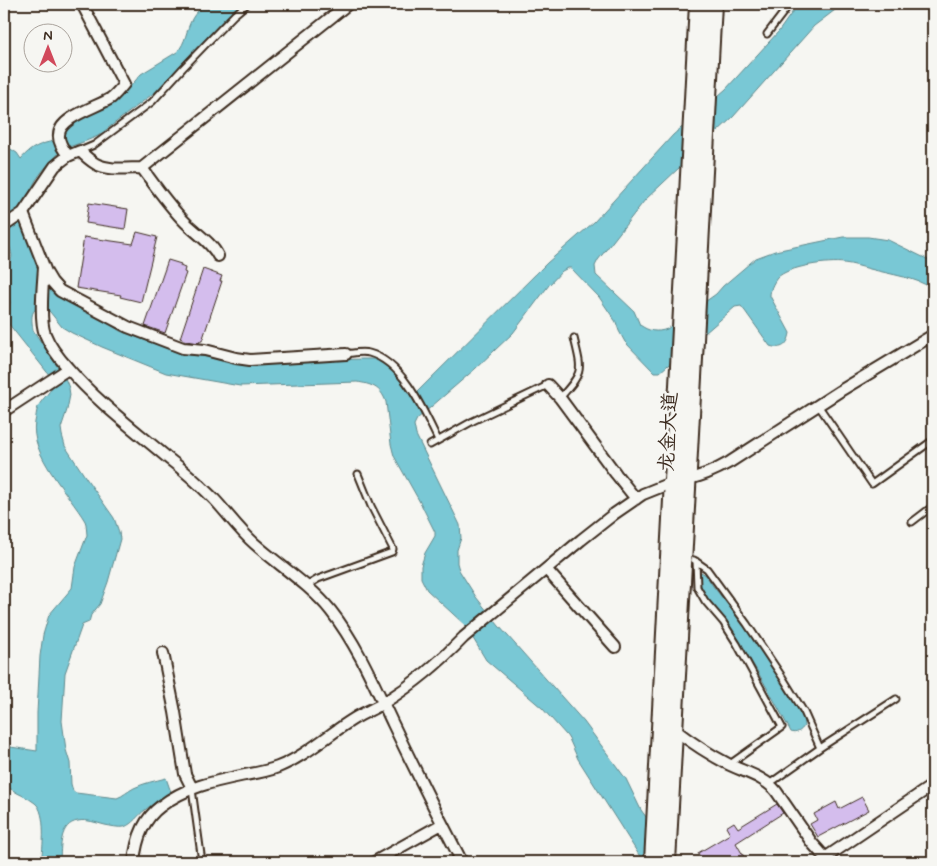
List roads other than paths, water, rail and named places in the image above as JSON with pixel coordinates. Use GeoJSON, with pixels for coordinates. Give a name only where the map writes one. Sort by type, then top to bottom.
{"type":"FeatureCollection","features":[{"type":"Feature","properties":{"kind":"main road","name":"龙金大道"},"geometry":{"type":"LineString","coordinates":[[653,862],[663,813],[674,730],[690,558],[681,480],[680,360],[698,4]]}},
{"type":"Feature","properties":{"kind":"main road","name":"龙金大道"},"geometry":{"type":"LineString","coordinates":[[667,862],[663,813],[681,480],[695,345],[713,4]]}},
{"type":"Feature","properties":{"kind":"street"},"geometry":{"type":"LineString","coordinates":[[68,156],[59,141],[58,134],[61,127],[69,120],[109,99],[124,84],[82,4]]}},
{"type":"Feature","properties":{"kind":"street"},"geometry":{"type":"LineString","coordinates":[[4,226],[23,213],[50,172],[60,161],[68,156],[80,151],[97,165],[116,168],[142,168],[348,4]]}},
{"type":"Feature","properties":{"kind":"street"},"geometry":{"type":"LineString","coordinates":[[142,168],[164,199],[214,249],[218,256]]}},
{"type":"Feature","properties":{"kind":"street"},"geometry":{"type":"LineString","coordinates":[[23,213],[44,267],[52,282],[60,291],[128,327],[176,346],[250,360],[346,354]]}},
{"type":"Feature","properties":{"kind":"street"},"geometry":{"type":"LineString","coordinates":[[44,267],[42,326],[45,336],[65,370],[196,481],[253,542],[306,586],[337,619],[361,658],[462,862]]}},
{"type":"Feature","properties":{"kind":"street"},"geometry":{"type":"LineString","coordinates":[[134,862],[136,846],[149,817],[165,802],[192,788],[279,767],[294,759],[356,717],[384,703],[429,670],[491,614],[598,527],[643,494],[681,480],[713,472],[933,335]]}},
{"type":"Feature","properties":{"kind":"street"},"geometry":{"type":"LineString","coordinates":[[4,411],[65,370]]}},
{"type":"Feature","properties":{"kind":"street"},"geometry":{"type":"LineString","coordinates":[[548,385],[560,398],[636,499]]}},
{"type":"Feature","properties":{"kind":"street"},"geometry":{"type":"LineString","coordinates":[[546,569],[615,647]]}},
{"type":"Feature","properties":{"kind":"street"},"geometry":{"type":"LineString","coordinates":[[164,653],[184,774],[192,788]]}},
{"type":"Feature","properties":{"kind":"street"},"geometry":{"type":"LineString","coordinates":[[674,730],[705,751],[769,784],[827,860],[933,785]]}},
{"type":"Feature","properties":{"kind":"street"},"geometry":{"type":"LineString","coordinates":[[374,862],[442,824]]}},
{"type":"Feature","properties":{"kind":"lane"},"geometry":{"type":"LineString","coordinates":[[80,151],[94,146],[152,102],[234,15],[247,4]]}},
{"type":"Feature","properties":{"kind":"lane"},"geometry":{"type":"LineString","coordinates":[[768,34],[790,4]]}},
{"type":"Feature","properties":{"kind":"lane"},"geometry":{"type":"LineString","coordinates":[[560,398],[579,373],[580,364],[574,338]]}},
{"type":"Feature","properties":{"kind":"lane"},"geometry":{"type":"LineString","coordinates":[[346,354],[362,352],[376,355],[402,376],[413,392],[438,440]]}},
{"type":"Feature","properties":{"kind":"lane"},"geometry":{"type":"LineString","coordinates":[[430,445],[473,421],[548,385]]}},
{"type":"Feature","properties":{"kind":"lane"},"geometry":{"type":"LineString","coordinates":[[818,406],[872,484],[933,440]]}},
{"type":"Feature","properties":{"kind":"lane"},"geometry":{"type":"LineString","coordinates":[[306,586],[318,579],[392,552],[393,549],[371,506],[358,474]]}},
{"type":"Feature","properties":{"kind":"lane"},"geometry":{"type":"LineString","coordinates":[[912,522],[933,506]]}},
{"type":"Feature","properties":{"kind":"lane"},"geometry":{"type":"LineString","coordinates":[[690,558],[707,570],[766,650],[804,712],[820,748]]}},
{"type":"Feature","properties":{"kind":"lane"},"geometry":{"type":"LineString","coordinates":[[690,558],[697,587],[737,644],[782,727],[729,764]]}},
{"type":"Feature","properties":{"kind":"lane"},"geometry":{"type":"LineString","coordinates":[[769,784],[820,748],[896,699]]}},
{"type":"Feature","properties":{"kind":"lane"},"geometry":{"type":"LineString","coordinates":[[192,788],[202,862]]}},
{"type":"Feature","properties":{"kind":"water"},"geometry":{"type":"Polygon","coordinates":[[[206,4],[243,4],[225,18],[155,92],[98,136],[66,148],[60,138],[63,132],[129,88],[141,74],[177,52],[182,45],[193,17],[206,4]]]}},
{"type":"Feature","properties":{"kind":"water"},"geometry":{"type":"Polygon","coordinates":[[[798,4],[840,4],[814,26],[733,117],[645,200],[598,260],[595,266],[596,275],[634,311],[640,325],[646,329],[656,331],[667,329],[716,294],[756,258],[775,251],[843,237],[868,237],[888,240],[933,262],[933,289],[911,279],[847,263],[799,267],[777,278],[773,284],[770,296],[790,333],[788,341],[784,346],[770,346],[741,306],[735,307],[660,372],[654,372],[625,342],[616,322],[599,297],[571,268],[568,268],[562,271],[549,285],[513,333],[417,419],[414,425],[416,435],[460,525],[461,538],[457,550],[459,570],[476,597],[499,626],[584,722],[626,779],[641,810],[679,862],[645,862],[578,759],[567,736],[542,708],[486,660],[465,625],[427,590],[421,578],[421,566],[425,553],[435,536],[435,532],[394,456],[386,402],[378,390],[371,385],[357,382],[240,386],[166,373],[72,333],[62,327],[46,307],[41,307],[34,310],[32,317],[33,330],[65,378],[69,388],[70,395],[67,410],[61,428],[65,446],[114,518],[120,539],[100,604],[91,615],[89,622],[82,625],[65,673],[62,721],[70,763],[71,784],[73,791],[76,793],[117,798],[138,786],[166,778],[172,795],[142,812],[130,824],[124,827],[114,827],[84,820],[72,823],[64,831],[62,837],[60,862],[41,862],[43,822],[41,814],[35,803],[11,789],[4,789],[4,746],[37,751],[37,713],[43,635],[49,615],[72,588],[75,567],[87,535],[85,521],[44,460],[35,434],[38,407],[52,388],[54,381],[4,318],[10,303],[9,297],[4,298],[4,267],[11,261],[12,254],[8,236],[9,227],[4,216],[4,145],[17,153],[21,159],[32,149],[50,142],[55,141],[62,150],[36,180],[17,211],[48,287],[61,297],[101,318],[120,331],[182,354],[217,358],[249,365],[262,365],[272,362],[375,359],[393,371],[408,392],[414,395],[547,263],[594,222],[673,135],[726,89],[779,31],[798,4]]]}},
{"type":"Feature","properties":{"kind":"water"},"geometry":{"type":"Polygon","coordinates":[[[701,572],[706,575],[751,634],[779,675],[803,718],[804,726],[800,731],[791,732],[744,650],[725,620],[707,598],[700,582],[699,574],[701,572]]]}}]}
